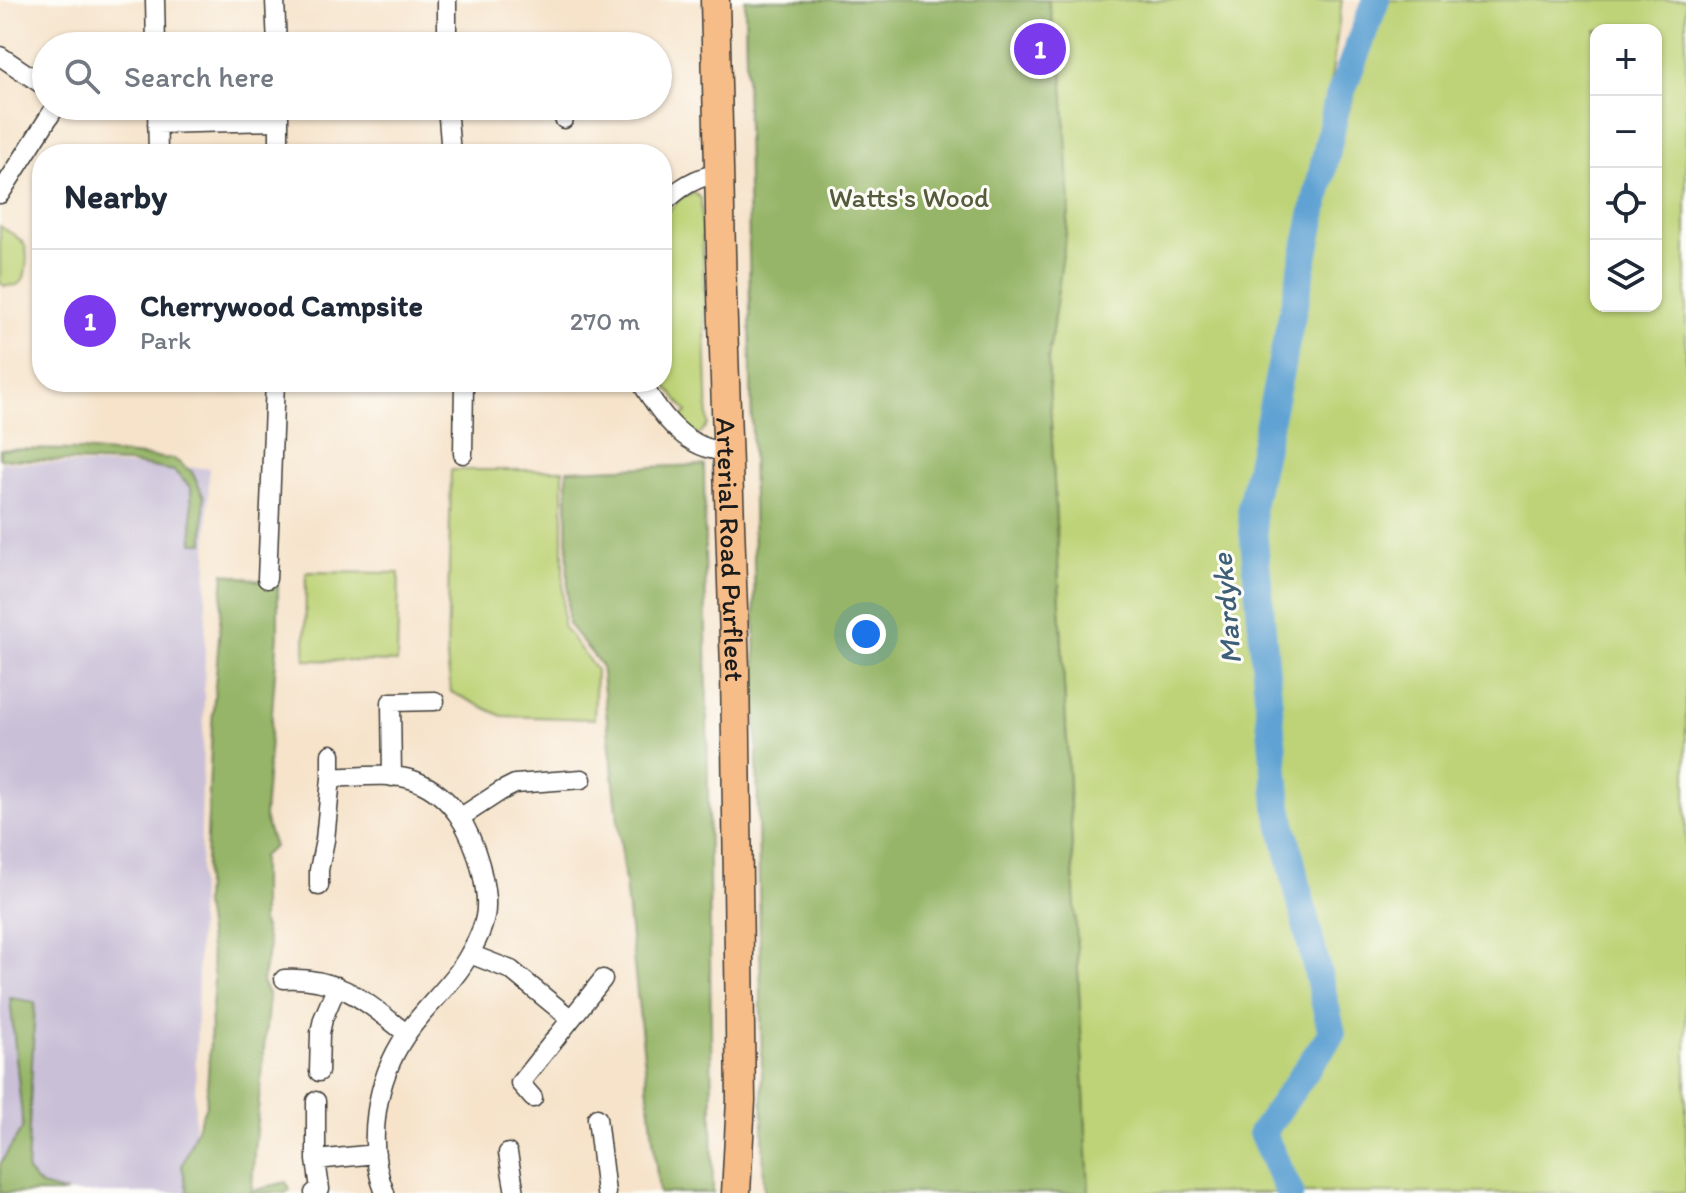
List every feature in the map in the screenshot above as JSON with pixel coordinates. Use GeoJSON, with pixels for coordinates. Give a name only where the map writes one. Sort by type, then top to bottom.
{"type":"FeatureCollection","features":[{"type":"Feature","properties":{"kind":"main road","name":"Arterial Road Purfleet"},"geometry":{"type":"LineString","coordinates":[[715,0],[735,669],[741,1100],[736,1193]]}},
{"type":"Feature","properties":{"kind":"main road","name":"Arterial Road Purfleet"},"geometry":{"type":"LineString","coordinates":[[741,1100],[750,1193]]}},
{"type":"Feature","properties":{"kind":"street"},"geometry":{"type":"LineString","coordinates":[[155,0],[156,32]]}},
{"type":"Feature","properties":{"kind":"street"},"geometry":{"type":"LineString","coordinates":[[275,0],[276,32]]}},
{"type":"Feature","properties":{"kind":"street"},"geometry":{"type":"LineString","coordinates":[[447,0],[447,32]]}},
{"type":"Feature","properties":{"kind":"street"},"geometry":{"type":"LineString","coordinates":[[0,56],[32,78]]}},
{"type":"Feature","properties":{"kind":"street"},"geometry":{"type":"LineString","coordinates":[[0,194],[47,120]]}},
{"type":"Feature","properties":{"kind":"street"},"geometry":{"type":"LineString","coordinates":[[157,120],[158,144]]}},
{"type":"Feature","properties":{"kind":"street"},"geometry":{"type":"LineString","coordinates":[[279,120],[279,144]]}},
{"type":"Feature","properties":{"kind":"street"},"geometry":{"type":"LineString","coordinates":[[448,120],[450,144]]}},
{"type":"Feature","properties":{"kind":"street"},"geometry":{"type":"LineString","coordinates":[[672,196],[686,184],[719,173]]}},
{"type":"Feature","properties":{"kind":"street"},"geometry":{"type":"LineString","coordinates":[[267,579],[275,392]]}},
{"type":"Feature","properties":{"kind":"street"},"geometry":{"type":"LineString","coordinates":[[463,454],[464,392]]}},
{"type":"Feature","properties":{"kind":"street"},"geometry":{"type":"LineString","coordinates":[[647,392],[679,432],[712,451],[728,451]]}},
{"type":"Feature","properties":{"kind":"street"},"geometry":{"type":"LineString","coordinates":[[392,777],[391,702],[435,701]]}},
{"type":"Feature","properties":{"kind":"street"},"geometry":{"type":"LineString","coordinates":[[319,886],[331,754]]}},
{"type":"Feature","properties":{"kind":"street"},"geometry":{"type":"LineString","coordinates":[[331,778],[392,777],[414,780],[441,794],[461,817],[473,842],[484,881],[486,909],[470,954],[407,1034],[396,1052],[379,1096],[376,1154],[385,1193]]}},
{"type":"Feature","properties":{"kind":"street"},"geometry":{"type":"LineString","coordinates":[[461,817],[515,784],[582,779]]}},
{"type":"Feature","properties":{"kind":"street"},"geometry":{"type":"LineString","coordinates":[[470,954],[511,970],[571,1019]]}},
{"type":"Feature","properties":{"kind":"street"},"geometry":{"type":"LineString","coordinates":[[284,979],[301,978],[337,986],[358,995],[407,1034]]}},
{"type":"Feature","properties":{"kind":"street"},"geometry":{"type":"LineString","coordinates":[[533,1098],[520,1083],[603,979]]}},
{"type":"Feature","properties":{"kind":"street"},"geometry":{"type":"LineString","coordinates":[[319,1072],[320,1033],[337,986]]}},
{"type":"Feature","properties":{"kind":"street"},"geometry":{"type":"LineString","coordinates":[[314,1193],[320,1189],[316,1160],[316,1101]]}},
{"type":"Feature","properties":{"kind":"street"},"geometry":{"type":"LineString","coordinates":[[597,1118],[606,1193]]}},
{"type":"Feature","properties":{"kind":"street"},"geometry":{"type":"LineString","coordinates":[[508,1153],[515,1193]]}},
{"type":"Feature","properties":{"kind":"street"},"geometry":{"type":"LineString","coordinates":[[316,1160],[376,1154]]}},
{"type":"Feature","properties":{"kind":"shaded area"},"geometry":{"type":"Polygon","coordinates":[[[0,462],[209,468],[193,1193],[40,1193],[0,1165],[0,462]]]}},
{"type":"Feature","properties":{"kind":"green space"},"geometry":{"type":"Polygon","coordinates":[[[745,0],[1342,0],[1324,130],[1343,128],[1386,0],[1686,0],[1686,1193],[1089,1193],[1048,359],[1069,212],[747,109],[745,0]]]}},
{"type":"Feature","properties":{"kind":"green space","name":"Watts's Wood"},"geometry":{"type":"Polygon","coordinates":[[[745,0],[1048,0],[1062,65],[1070,204],[1048,360],[1089,1193],[764,1193],[745,0]]]}},
{"type":"Feature","properties":{"kind":"green space"},"geometry":{"type":"Polygon","coordinates":[[[694,193],[701,198],[708,425],[700,434],[691,433],[677,420],[687,412],[671,392],[672,207],[681,198],[694,193]]]}},
{"type":"Feature","properties":{"kind":"green space"},"geometry":{"type":"Polygon","coordinates":[[[0,226],[19,238],[27,252],[25,274],[17,285],[0,283],[0,226]]]}},
{"type":"Feature","properties":{"kind":"green space"},"geometry":{"type":"Polygon","coordinates":[[[0,449],[81,450],[174,459],[192,472],[204,497],[204,543],[193,543],[191,488],[174,471],[130,463],[0,459],[0,449]]]}},
{"type":"Feature","properties":{"kind":"green space"},"geometry":{"type":"Polygon","coordinates":[[[704,465],[713,1193],[659,1193],[601,665],[568,624],[567,470],[704,465]]]}},
{"type":"Feature","properties":{"kind":"green space"},"geometry":{"type":"Polygon","coordinates":[[[451,470],[563,470],[563,626],[596,670],[594,719],[502,716],[451,692],[447,659],[451,470]]]}},
{"type":"Feature","properties":{"kind":"green space"},"geometry":{"type":"Polygon","coordinates":[[[306,572],[399,573],[397,662],[305,660],[306,572]]]}},
{"type":"Feature","properties":{"kind":"green space"},"geometry":{"type":"Polygon","coordinates":[[[224,573],[278,585],[278,634],[264,817],[274,847],[262,856],[262,922],[269,946],[262,982],[269,996],[252,1191],[286,1182],[290,1190],[285,1193],[188,1193],[182,1166],[206,1105],[214,978],[204,905],[212,724],[224,573]]]}},
{"type":"Feature","properties":{"kind":"green space"},"geometry":{"type":"Polygon","coordinates":[[[10,998],[35,1002],[27,1172],[41,1186],[67,1193],[0,1193],[0,1164],[23,1127],[10,998]]]}},
{"type":"Feature","properties":{"kind":"waterway","name":"Mardyke"},"geometry":{"type":"LineString","coordinates":[[1290,1193],[1262,1133],[1332,1033],[1278,806],[1251,507],[1337,103],[1376,0]]}},
{"type":"Feature","properties":{"kind":"place","name":"Cherrywood Campsite"},"geometry":{"type":"Point","coordinates":[1040,49]}}]}
